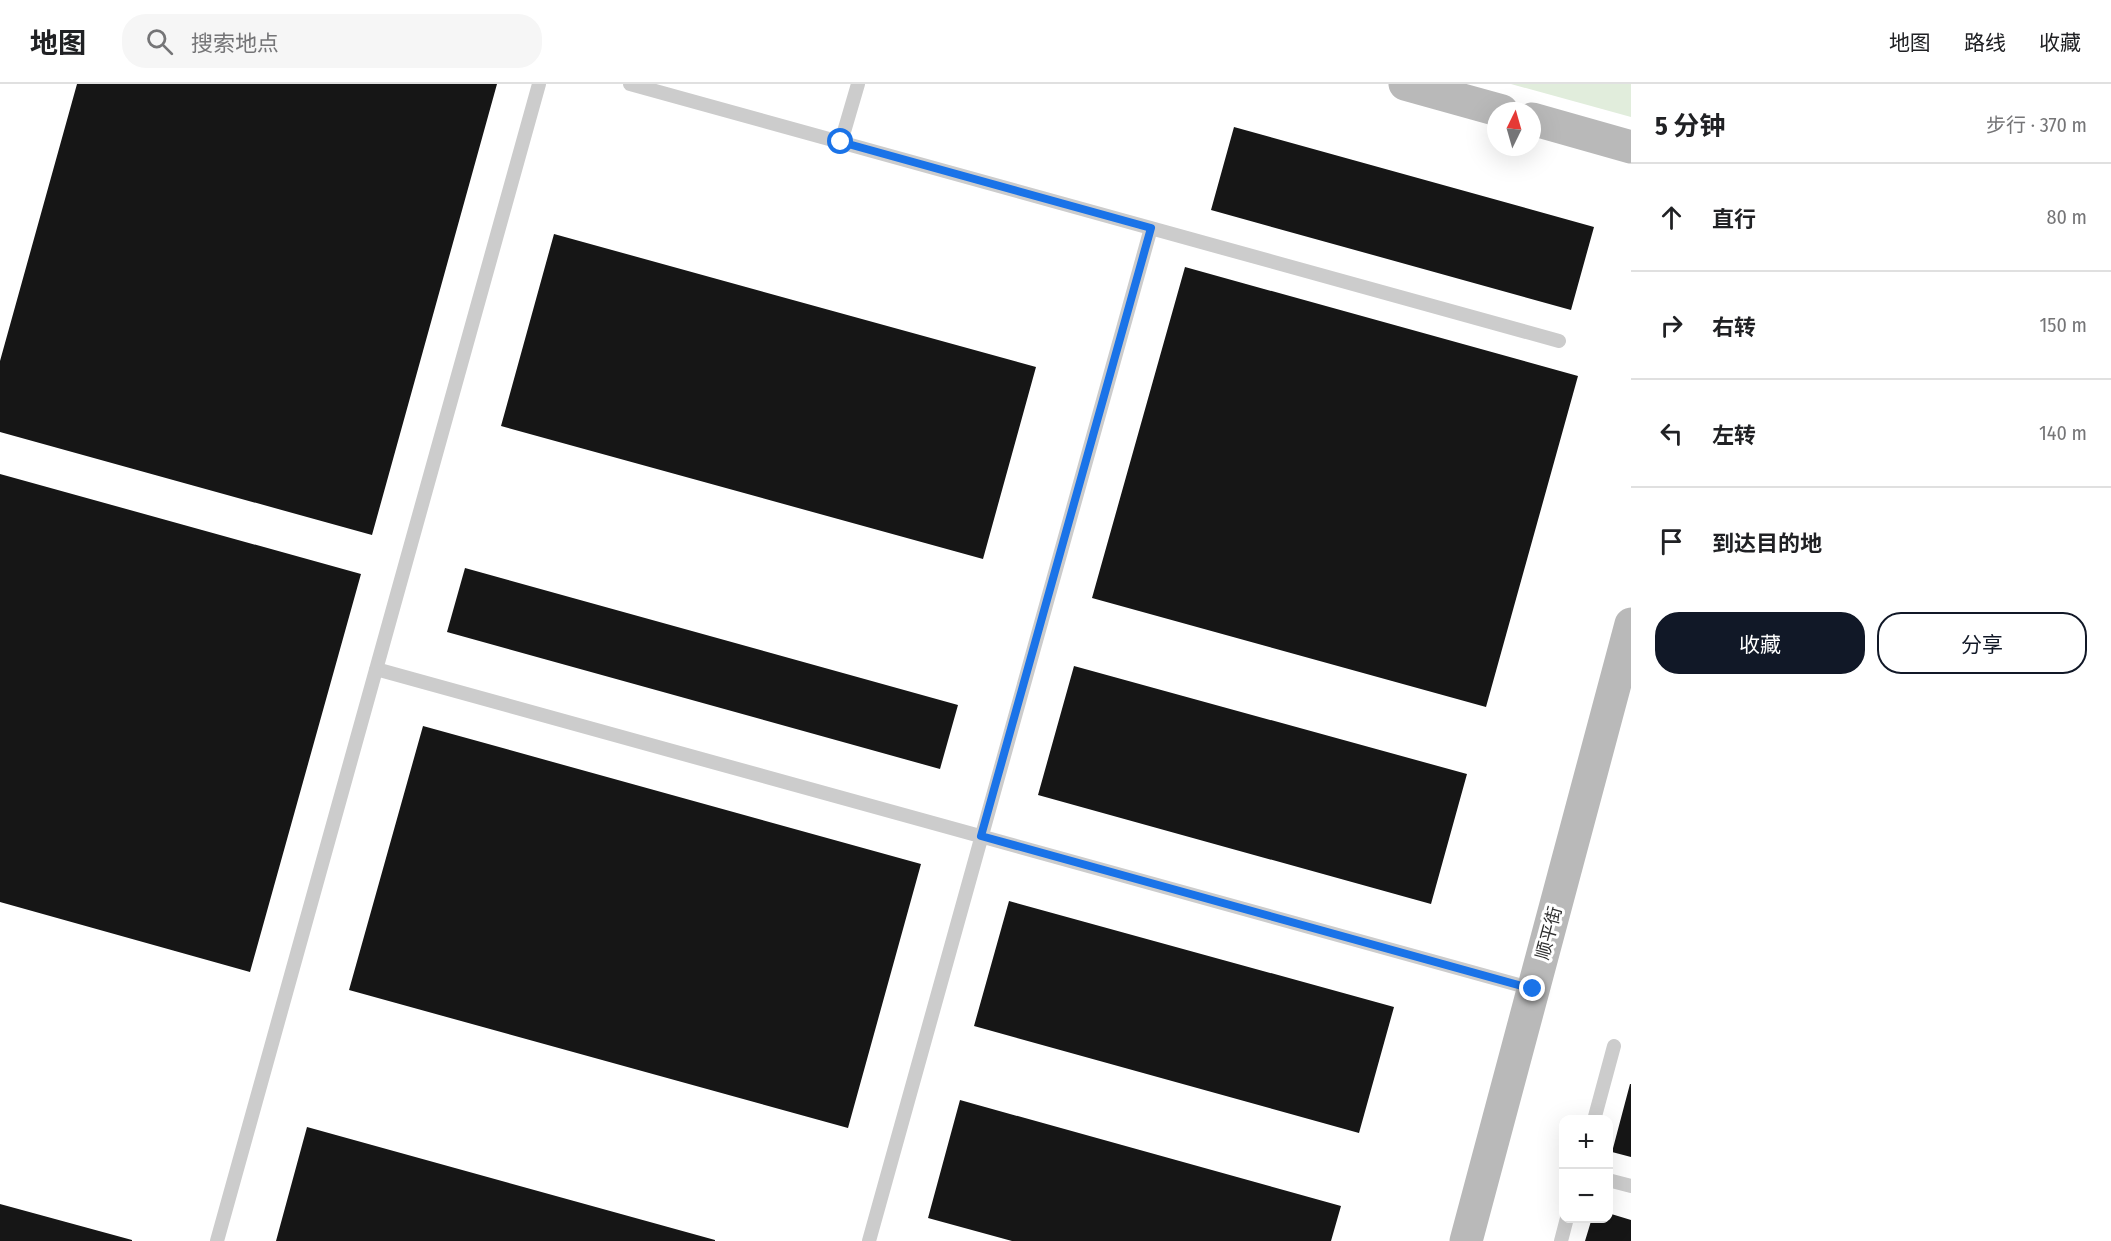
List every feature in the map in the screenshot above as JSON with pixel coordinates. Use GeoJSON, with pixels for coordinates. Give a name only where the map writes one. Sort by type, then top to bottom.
{"type":"FeatureCollection","features":[{"type":"Feature","properties":{"kind":"street"},"geometry":{"type":"LineString","coordinates":[[1405,84],[1487,107]]}},
{"type":"Feature","properties":{"kind":"street"},"geometry":{"type":"LineString","coordinates":[[1541,122],[1631,147]]}},
{"type":"Feature","properties":{"kind":"street","name":"顺平街"},"geometry":{"type":"LineString","coordinates":[[1466,1241],[1631,624]]}},
{"type":"Feature","properties":{"kind":"lane"},"geometry":{"type":"LineString","coordinates":[[217,1241],[539,84]]}},
{"type":"Feature","properties":{"kind":"lane"},"geometry":{"type":"LineString","coordinates":[[630,84],[1559,341]]}},
{"type":"Feature","properties":{"kind":"lane"},"geometry":{"type":"LineString","coordinates":[[841,142],[858,84]]}},
{"type":"Feature","properties":{"kind":"lane"},"geometry":{"type":"LineString","coordinates":[[869,1241],[1151,228]]}},
{"type":"Feature","properties":{"kind":"lane"},"geometry":{"type":"LineString","coordinates":[[376,669],[1533,989]]}},
{"type":"Feature","properties":{"kind":"lane"},"geometry":{"type":"LineString","coordinates":[[1595,1115],[1614,1046]]}},
{"type":"Feature","properties":{"kind":"lane"},"geometry":{"type":"LineString","coordinates":[[1613,1181],[1631,1186]]}},
{"type":"Feature","properties":{"kind":"lane"},"geometry":{"type":"LineString","coordinates":[[1561,1241],[1566,1223]]}},
{"type":"Feature","properties":{"kind":"green space"},"geometry":{"type":"Polygon","coordinates":[[[1511,84],[1631,84],[1631,117],[1511,84]]]}},
{"type":"Feature","properties":{"kind":"building"},"geometry":{"type":"Polygon","coordinates":[[[77,84],[497,84],[372,535],[0,432],[0,361],[77,84]]]}},
{"type":"Feature","properties":{"kind":"building"},"geometry":{"type":"Polygon","coordinates":[[[1234,127],[1594,227],[1571,310],[1211,210],[1234,127]]]}},
{"type":"Feature","properties":{"kind":"building"},"geometry":{"type":"Polygon","coordinates":[[[554,234],[1036,367],[983,559],[501,426],[554,234]]]}},
{"type":"Feature","properties":{"kind":"building"},"geometry":{"type":"Polygon","coordinates":[[[1185,267],[1578,376],[1486,707],[1092,598],[1185,267]]]}},
{"type":"Feature","properties":{"kind":"building"},"geometry":{"type":"Polygon","coordinates":[[[0,474],[361,574],[250,972],[0,902],[0,474]]]}},
{"type":"Feature","properties":{"kind":"building"},"geometry":{"type":"Polygon","coordinates":[[[465,568],[958,705],[940,769],[447,632],[465,568]]]}},
{"type":"Feature","properties":{"kind":"building"},"geometry":{"type":"Polygon","coordinates":[[[1074,666],[1467,774],[1431,904],[1038,795],[1074,666]]]}},
{"type":"Feature","properties":{"kind":"building"},"geometry":{"type":"Polygon","coordinates":[[[423,726],[921,864],[848,1128],[349,990],[423,726]]]}},
{"type":"Feature","properties":{"kind":"building"},"geometry":{"type":"Polygon","coordinates":[[[1009,901],[1394,1007],[1359,1133],[974,1026],[1009,901]]]}},
{"type":"Feature","properties":{"kind":"building"},"geometry":{"type":"Polygon","coordinates":[[[1631,1084],[1631,1157],[1613,1152],[1631,1084]]]}},
{"type":"Feature","properties":{"kind":"building"},"geometry":{"type":"Polygon","coordinates":[[[960,1100],[1341,1206],[1331,1241],[1012,1241],[928,1218],[960,1100]]]}},
{"type":"Feature","properties":{"kind":"building"},"geometry":{"type":"Polygon","coordinates":[[[307,1127],[715,1240],[715,1241],[276,1241],[307,1127]]]}},
{"type":"Feature","properties":{"kind":"building"},"geometry":{"type":"Polygon","coordinates":[[[0,1204],[132,1240],[132,1241],[0,1241],[0,1204]]]}},
{"type":"Feature","properties":{"kind":"building"},"geometry":{"type":"Polygon","coordinates":[[[1613,1215],[1631,1220],[1631,1241],[1585,1241],[1590,1223],[1613,1223],[1613,1215]]]}},
{"type":"Feature","properties":{"kind":"route"},"geometry":{"type":"LineString","coordinates":[[841,142],[1151,228],[981,836],[1533,989]]}}]}
